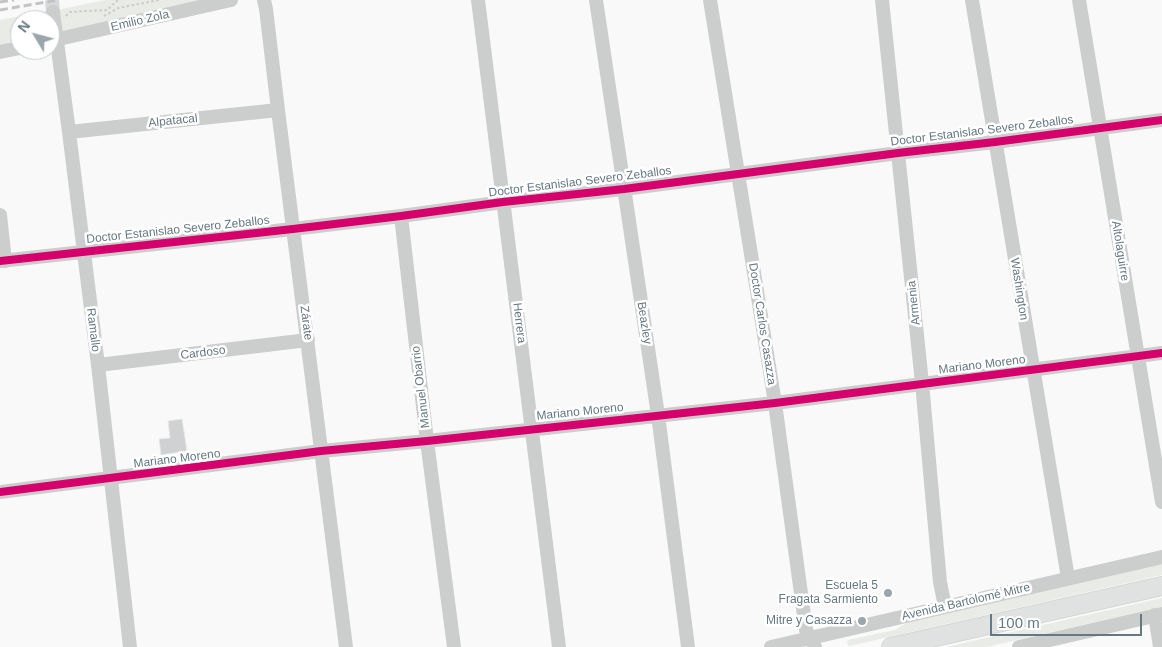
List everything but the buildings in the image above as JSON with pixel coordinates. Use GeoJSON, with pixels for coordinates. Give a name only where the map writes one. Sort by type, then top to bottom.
{"type":"FeatureCollection","features":[{"type":"Feature","properties":{"kind":"main road"},"geometry":{"type":"LineString","coordinates":[[890,647],[1162,586]]}},
{"type":"Feature","properties":{"kind":"street","name":"Emilio Zola"},"geometry":{"type":"LineString","coordinates":[[60,39],[231,0]]}},
{"type":"Feature","properties":{"kind":"street","name":"Zárate"},"geometry":{"type":"LineString","coordinates":[[264,0],[346,647]]}},
{"type":"Feature","properties":{"kind":"street","name":"Herrera"},"geometry":{"type":"LineString","coordinates":[[478,0],[559,647]]}},
{"type":"Feature","properties":{"kind":"street","name":"Beazley"},"geometry":{"type":"LineString","coordinates":[[596,0],[658,415],[688,647]]}},
{"type":"Feature","properties":{"kind":"street","name":"Doctor Carlos Casazza"},"geometry":{"type":"LineString","coordinates":[[710,0],[775,403],[806,630],[812,643]]}},
{"type":"Feature","properties":{"kind":"street","name":"Armenia"},"geometry":{"type":"LineString","coordinates":[[882,0],[922,383],[940,582],[945,607]]}},
{"type":"Feature","properties":{"kind":"street","name":"Washington"},"geometry":{"type":"LineString","coordinates":[[972,0],[1068,578]]}},
{"type":"Feature","properties":{"kind":"street","name":"Altolaguirre"},"geometry":{"type":"LineString","coordinates":[[1079,0],[1162,502]]}},
{"type":"Feature","properties":{"kind":"street","name":"Ramallo"},"geometry":{"type":"LineString","coordinates":[[56,60],[69,132],[130,647]]}},
{"type":"Feature","properties":{"kind":"street","name":"Alpatacal"},"geometry":{"type":"LineString","coordinates":[[69,132],[278,110]]}},
{"type":"Feature","properties":{"kind":"street","name":"Doctor Estanislao Severo Zeballos"},"geometry":{"type":"LineString","coordinates":[[2,261],[624,189],[898,152],[995,142],[1162,120]]}},
{"type":"Feature","properties":{"kind":"street"},"geometry":{"type":"LineString","coordinates":[[0,215],[2,261]]}},
{"type":"Feature","properties":{"kind":"street","name":"Manuel Obarrio"},"geometry":{"type":"LineString","coordinates":[[401,216],[427,441],[454,647]]}},
{"type":"Feature","properties":{"kind":"street","name":"Cardoso"},"geometry":{"type":"LineString","coordinates":[[98,365],[308,340]]}},
{"type":"Feature","properties":{"kind":"street","name":"Mariano Moreno"},"geometry":{"type":"LineString","coordinates":[[0,492],[321,452],[775,403],[1162,353]]}},
{"type":"Feature","properties":{"kind":"street","name":"Avenida Bartolomé Mitre"},"geometry":{"type":"LineString","coordinates":[[771,647],[812,643],[945,607],[1162,557]]}},
{"type":"Feature","properties":{"kind":"street"},"geometry":{"type":"LineString","coordinates":[[1019,647],[1158,614],[1160,647]]}},
{"type":"Feature","properties":{"kind":"path"},"geometry":{"type":"LineString","coordinates":[[60,14],[70,12],[107,10],[118,0]]}},
{"type":"Feature","properties":{"kind":"path"},"geometry":{"type":"LineString","coordinates":[[100,18],[118,8],[159,0]]}},
{"type":"Feature","properties":{"kind":"shaded area"},"geometry":{"type":"Polygon","coordinates":[[[105,0],[205,0],[63,33],[60,10],[57,10],[105,0]]]}},
{"type":"Feature","properties":{"kind":"shaded area"},"geometry":{"type":"Polygon","coordinates":[[[10,18],[10,44],[0,45],[0,20],[10,18]]]}},
{"type":"Feature","properties":{"kind":"shaded area"},"geometry":{"type":"Polygon","coordinates":[[[1162,564],[1162,575],[849,646],[847,643],[848,640],[895,630],[908,622],[1162,564]]]}},
{"type":"Feature","properties":{"kind":"shaded area"},"geometry":{"type":"Polygon","coordinates":[[[1162,598],[1162,607],[986,647],[946,647],[1162,598]]]}},
{"type":"Feature","properties":{"kind":"tunnel"},"geometry":{"type":"LineString","coordinates":[[52,0],[53,10]]}},
{"type":"Feature","properties":{"kind":"railway"},"geometry":{"type":"LineString","coordinates":[[0,2],[14,0]]}},
{"type":"Feature","properties":{"kind":"railway"},"geometry":{"type":"LineString","coordinates":[[0,10],[58,0]]}},
{"type":"Feature","properties":{"kind":"cycle path"},"geometry":{"type":"LineString","coordinates":[[0,261],[293,229],[503,202],[624,189],[1162,120]]}},
{"type":"Feature","properties":{"kind":"cycle path"},"geometry":{"type":"LineString","coordinates":[[0,492],[321,451],[775,403],[1162,353]]}},
{"type":"Feature","properties":{"kind":"place","name":"Escuela 5 Fragata Sarmiento"},"geometry":{"type":"Point","coordinates":[888,593]}},
{"type":"Feature","properties":{"kind":"place","name":"Mitre y Casazza"},"geometry":{"type":"Point","coordinates":[862,621]}}]}
